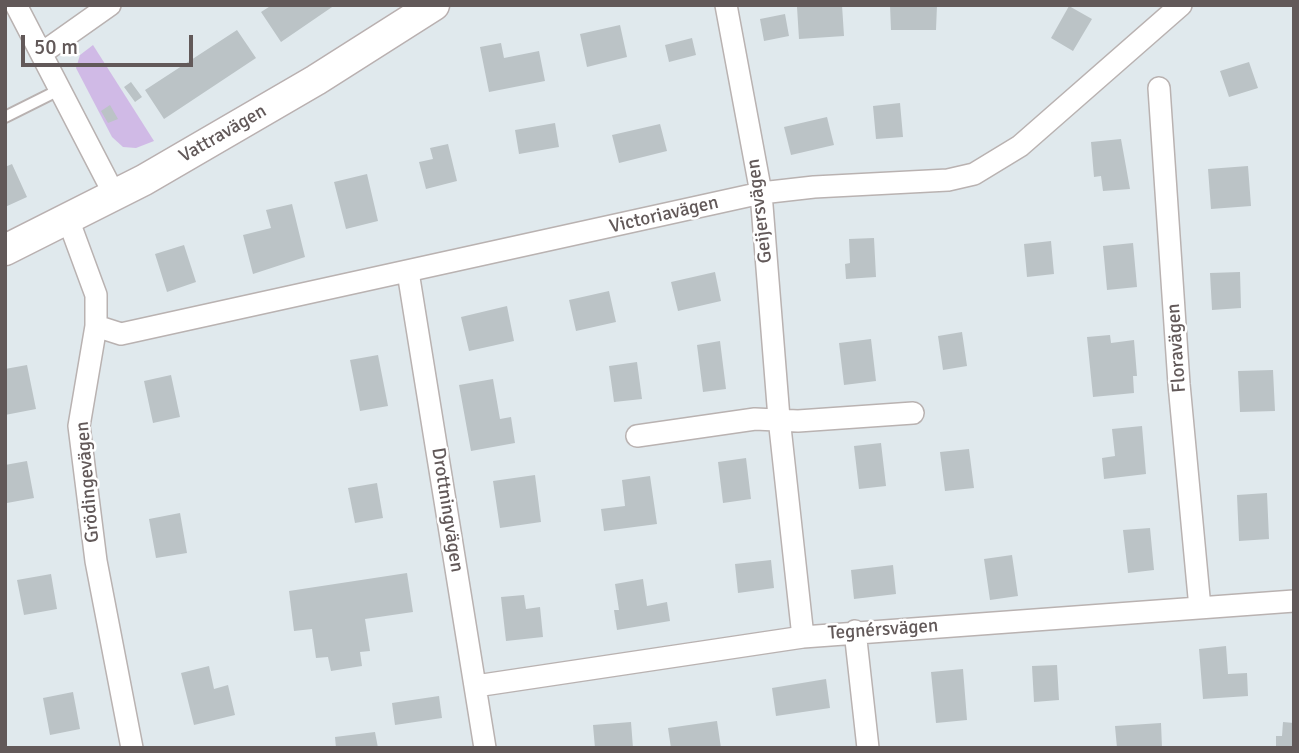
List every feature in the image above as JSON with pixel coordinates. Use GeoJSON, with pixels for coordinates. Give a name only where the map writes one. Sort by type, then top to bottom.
{"type":"FeatureCollection","features":[{"type":"Feature","properties":{"kind":"street"},"geometry":{"type":"LineString","coordinates":[[16,5],[114,194]]}},
{"type":"Feature","properties":{"kind":"street"},"geometry":{"type":"LineString","coordinates":[[42,53],[110,5]]}},
{"type":"Feature","properties":{"kind":"street","name":"Vattravägen"},"geometry":{"type":"LineString","coordinates":[[5,250],[114,194],[316,80],[434,5]]}},
{"type":"Feature","properties":{"kind":"street","name":"Geijersvägen"},"geometry":{"type":"LineString","coordinates":[[726,5],[761,193],[779,418],[803,637]]}},
{"type":"Feature","properties":{"kind":"street","name":"Victoriavägen"},"geometry":{"type":"LineString","coordinates":[[96,326],[121,334],[761,193],[814,187],[948,180],[974,174],[1020,146],[1181,5]]}},
{"type":"Feature","properties":{"kind":"street","name":"Floravägen"},"geometry":{"type":"LineString","coordinates":[[1159,88],[1179,384],[1200,608]]}},
{"type":"Feature","properties":{"kind":"street","name":"Grödingevägen"},"geometry":{"type":"LineString","coordinates":[[68,219],[96,295],[96,326],[79,426],[98,574],[132,748]]}},
{"type":"Feature","properties":{"kind":"street","name":"Drottningvägen"},"geometry":{"type":"LineString","coordinates":[[408,272],[485,748]]}},
{"type":"Feature","properties":{"kind":"street"},"geometry":{"type":"LineString","coordinates":[[637,436],[755,419],[779,418],[798,421],[913,413]]}},
{"type":"Feature","properties":{"kind":"street","name":"Tegnérsvägen"},"geometry":{"type":"LineString","coordinates":[[476,686],[855,631],[1294,601]]}},
{"type":"Feature","properties":{"kind":"street"},"geometry":{"type":"LineString","coordinates":[[855,631],[868,748]]}},
{"type":"Feature","properties":{"kind":"lane"},"geometry":{"type":"LineString","coordinates":[[5,117],[61,89]]}},
{"type":"Feature","properties":{"kind":"shaded area"},"geometry":{"type":"Polygon","coordinates":[[[93,45],[154,141],[136,148],[123,147],[112,137],[76,68],[80,55],[93,45]]]}},
{"type":"Feature","properties":{"kind":"building"},"geometry":{"type":"Polygon","coordinates":[[[272,5],[335,5],[281,42],[261,12],[272,5]]]}},
{"type":"Feature","properties":{"kind":"building"},"geometry":{"type":"Polygon","coordinates":[[[842,5],[844,36],[799,39],[797,7],[842,5]]]}},
{"type":"Feature","properties":{"kind":"building"},"geometry":{"type":"Polygon","coordinates":[[[890,5],[937,5],[936,30],[891,30],[890,5]]]}},
{"type":"Feature","properties":{"kind":"building"},"geometry":{"type":"Polygon","coordinates":[[[1069,6],[1092,19],[1073,51],[1051,38],[1069,6]]]}},
{"type":"Feature","properties":{"kind":"building"},"geometry":{"type":"Polygon","coordinates":[[[785,14],[789,36],[764,41],[760,19],[785,14]]]}},
{"type":"Feature","properties":{"kind":"building"},"geometry":{"type":"Polygon","coordinates":[[[620,25],[627,57],[587,67],[580,34],[620,25]]]}},
{"type":"Feature","properties":{"kind":"building"},"geometry":{"type":"Polygon","coordinates":[[[237,30],[256,58],[164,119],[145,90],[237,30]]]}},
{"type":"Feature","properties":{"kind":"building"},"geometry":{"type":"Polygon","coordinates":[[[692,38],[696,55],[669,62],[665,45],[692,38]]]}},
{"type":"Feature","properties":{"kind":"building"},"geometry":{"type":"Polygon","coordinates":[[[501,43],[504,58],[539,51],[545,81],[489,92],[480,47],[501,43]]]}},
{"type":"Feature","properties":{"kind":"building"},"geometry":{"type":"Polygon","coordinates":[[[1249,62],[1258,88],[1229,97],[1220,71],[1249,62]]]}},
{"type":"Feature","properties":{"kind":"building"},"geometry":{"type":"Polygon","coordinates":[[[131,82],[142,97],[135,102],[124,87],[131,82]]]}},
{"type":"Feature","properties":{"kind":"building"},"geometry":{"type":"Polygon","coordinates":[[[900,103],[903,137],[876,139],[873,106],[900,103]]]}},
{"type":"Feature","properties":{"kind":"building"},"geometry":{"type":"Polygon","coordinates":[[[110,105],[118,119],[108,123],[101,111],[110,105]]]}},
{"type":"Feature","properties":{"kind":"building"},"geometry":{"type":"Polygon","coordinates":[[[827,117],[834,145],[791,155],[784,127],[827,117]]]}},
{"type":"Feature","properties":{"kind":"building"},"geometry":{"type":"Polygon","coordinates":[[[555,123],[559,147],[519,154],[515,130],[555,123]]]}},
{"type":"Feature","properties":{"kind":"building"},"geometry":{"type":"Polygon","coordinates":[[[660,124],[667,151],[619,163],[612,135],[660,124]]]}},
{"type":"Feature","properties":{"kind":"building"},"geometry":{"type":"Polygon","coordinates":[[[1121,139],[1130,189],[1103,191],[1101,176],[1094,177],[1091,142],[1121,139]]]}},
{"type":"Feature","properties":{"kind":"building"},"geometry":{"type":"Polygon","coordinates":[[[448,144],[457,181],[426,189],[419,162],[433,159],[430,148],[448,144]]]}},
{"type":"Feature","properties":{"kind":"building"},"geometry":{"type":"Polygon","coordinates":[[[12,164],[27,197],[5,207],[5,167],[12,164]]]}},
{"type":"Feature","properties":{"kind":"building"},"geometry":{"type":"Polygon","coordinates":[[[1248,166],[1251,206],[1211,209],[1208,169],[1248,166]]]}},
{"type":"Feature","properties":{"kind":"building"},"geometry":{"type":"Polygon","coordinates":[[[367,174],[378,221],[346,229],[334,182],[367,174]]]}},
{"type":"Feature","properties":{"kind":"building"},"geometry":{"type":"Polygon","coordinates":[[[292,204],[305,257],[253,274],[243,235],[271,228],[266,210],[292,204]]]}},
{"type":"Feature","properties":{"kind":"building"},"geometry":{"type":"Polygon","coordinates":[[[874,238],[876,277],[846,279],[845,264],[850,263],[849,239],[874,238]]]}},
{"type":"Feature","properties":{"kind":"building"},"geometry":{"type":"Polygon","coordinates":[[[1051,241],[1054,274],[1027,277],[1024,244],[1051,241]]]}},
{"type":"Feature","properties":{"kind":"building"},"geometry":{"type":"Polygon","coordinates":[[[1133,243],[1137,287],[1107,290],[1103,246],[1133,243]]]}},
{"type":"Feature","properties":{"kind":"building"},"geometry":{"type":"Polygon","coordinates":[[[184,245],[196,282],[167,292],[155,254],[184,245]]]}},
{"type":"Feature","properties":{"kind":"building"},"geometry":{"type":"Polygon","coordinates":[[[715,272],[721,301],[678,311],[671,282],[715,272]]]}},
{"type":"Feature","properties":{"kind":"building"},"geometry":{"type":"Polygon","coordinates":[[[1240,272],[1241,308],[1212,310],[1210,273],[1240,272]]]}},
{"type":"Feature","properties":{"kind":"building"},"geometry":{"type":"Polygon","coordinates":[[[609,291],[616,322],[576,331],[569,300],[609,291]]]}},
{"type":"Feature","properties":{"kind":"building"},"geometry":{"type":"Polygon","coordinates":[[[507,306],[514,341],[469,351],[461,317],[507,306]]]}},
{"type":"Feature","properties":{"kind":"building"},"geometry":{"type":"Polygon","coordinates":[[[962,332],[967,366],[943,370],[938,336],[962,332]]]}},
{"type":"Feature","properties":{"kind":"building"},"geometry":{"type":"Polygon","coordinates":[[[1110,335],[1111,343],[1134,340],[1137,376],[1133,376],[1134,393],[1093,397],[1087,337],[1110,335]]]}},
{"type":"Feature","properties":{"kind":"building"},"geometry":{"type":"Polygon","coordinates":[[[871,339],[876,381],[844,385],[839,343],[871,339]]]}},
{"type":"Feature","properties":{"kind":"building"},"geometry":{"type":"Polygon","coordinates":[[[720,341],[726,389],[703,392],[697,345],[720,341]]]}},
{"type":"Feature","properties":{"kind":"building"},"geometry":{"type":"Polygon","coordinates":[[[378,355],[388,406],[360,411],[350,360],[378,355]]]}},
{"type":"Feature","properties":{"kind":"building"},"geometry":{"type":"Polygon","coordinates":[[[637,362],[642,399],[614,402],[609,366],[637,362]]]}},
{"type":"Feature","properties":{"kind":"building"},"geometry":{"type":"Polygon","coordinates":[[[27,365],[36,409],[5,415],[5,369],[27,365]]]}},
{"type":"Feature","properties":{"kind":"building"},"geometry":{"type":"Polygon","coordinates":[[[1273,370],[1275,411],[1240,412],[1238,371],[1273,370]]]}},
{"type":"Feature","properties":{"kind":"building"},"geometry":{"type":"Polygon","coordinates":[[[171,375],[180,417],[153,423],[144,381],[171,375]]]}},
{"type":"Feature","properties":{"kind":"building"},"geometry":{"type":"Polygon","coordinates":[[[493,379],[500,419],[511,417],[515,443],[471,451],[459,385],[493,379]]]}},
{"type":"Feature","properties":{"kind":"building"},"geometry":{"type":"Polygon","coordinates":[[[1142,426],[1146,474],[1104,479],[1102,458],[1115,456],[1112,429],[1142,426]]]}},
{"type":"Feature","properties":{"kind":"building"},"geometry":{"type":"Polygon","coordinates":[[[881,443],[886,486],[859,489],[854,446],[881,443]]]}},
{"type":"Feature","properties":{"kind":"building"},"geometry":{"type":"Polygon","coordinates":[[[969,449],[974,488],[945,491],[940,452],[969,449]]]}},
{"type":"Feature","properties":{"kind":"building"},"geometry":{"type":"Polygon","coordinates":[[[746,458],[751,499],[723,503],[718,462],[746,458]]]}},
{"type":"Feature","properties":{"kind":"building"},"geometry":{"type":"Polygon","coordinates":[[[27,461],[34,498],[7,503],[5,465],[27,461]]]}},
{"type":"Feature","properties":{"kind":"building"},"geometry":{"type":"Polygon","coordinates":[[[535,475],[541,522],[500,528],[493,481],[535,475]]]}},
{"type":"Feature","properties":{"kind":"building"},"geometry":{"type":"Polygon","coordinates":[[[650,476],[657,524],[604,531],[601,509],[625,506],[622,480],[650,476]]]}},
{"type":"Feature","properties":{"kind":"building"},"geometry":{"type":"Polygon","coordinates":[[[377,483],[383,518],[355,523],[348,488],[377,483]]]}},
{"type":"Feature","properties":{"kind":"building"},"geometry":{"type":"Polygon","coordinates":[[[1267,493],[1269,539],[1239,541],[1237,495],[1267,493]]]}},
{"type":"Feature","properties":{"kind":"building"},"geometry":{"type":"Polygon","coordinates":[[[180,513],[187,553],[156,558],[149,519],[180,513]]]}},
{"type":"Feature","properties":{"kind":"building"},"geometry":{"type":"Polygon","coordinates":[[[1150,528],[1154,570],[1128,573],[1123,530],[1150,528]]]}},
{"type":"Feature","properties":{"kind":"building"},"geometry":{"type":"Polygon","coordinates":[[[1012,555],[1018,596],[990,600],[984,559],[1012,555]]]}},
{"type":"Feature","properties":{"kind":"building"},"geometry":{"type":"Polygon","coordinates":[[[771,560],[774,588],[738,593],[735,564],[771,560]]]}},
{"type":"Feature","properties":{"kind":"building"},"geometry":{"type":"Polygon","coordinates":[[[893,565],[896,594],[854,599],[851,570],[893,565]]]}},
{"type":"Feature","properties":{"kind":"building"},"geometry":{"type":"Polygon","coordinates":[[[407,573],[413,612],[365,619],[370,651],[360,652],[362,666],[331,671],[328,657],[316,658],[312,629],[294,631],[289,591],[407,573]]]}},
{"type":"Feature","properties":{"kind":"building"},"geometry":{"type":"Polygon","coordinates":[[[51,574],[57,609],[24,615],[17,580],[51,574]]]}},
{"type":"Feature","properties":{"kind":"building"},"geometry":{"type":"Polygon","coordinates":[[[643,579],[647,606],[667,602],[670,621],[617,630],[614,610],[619,610],[615,584],[643,579]]]}},
{"type":"Feature","properties":{"kind":"building"},"geometry":{"type":"Polygon","coordinates":[[[524,595],[526,609],[540,607],[543,637],[506,641],[501,597],[524,595]]]}},
{"type":"Feature","properties":{"kind":"building"},"geometry":{"type":"Polygon","coordinates":[[[1226,646],[1228,674],[1247,673],[1248,696],[1203,699],[1199,649],[1226,646]]]}},
{"type":"Feature","properties":{"kind":"building"},"geometry":{"type":"Polygon","coordinates":[[[1057,665],[1059,700],[1034,702],[1032,666],[1057,665]]]}},
{"type":"Feature","properties":{"kind":"building"},"geometry":{"type":"Polygon","coordinates":[[[209,666],[214,689],[228,685],[235,715],[194,725],[181,673],[209,666]]]}},
{"type":"Feature","properties":{"kind":"building"},"geometry":{"type":"Polygon","coordinates":[[[963,669],[967,720],[936,723],[931,672],[963,669]]]}},
{"type":"Feature","properties":{"kind":"building"},"geometry":{"type":"Polygon","coordinates":[[[826,679],[830,708],[776,716],[772,688],[826,679]]]}},
{"type":"Feature","properties":{"kind":"building"},"geometry":{"type":"Polygon","coordinates":[[[73,692],[80,729],[50,735],[43,698],[73,692]]]}},
{"type":"Feature","properties":{"kind":"building"},"geometry":{"type":"Polygon","coordinates":[[[439,696],[442,718],[395,725],[392,703],[439,696]]]}},
{"type":"Feature","properties":{"kind":"building"},"geometry":{"type":"Polygon","coordinates":[[[717,721],[721,748],[671,748],[668,728],[717,721]]]}},
{"type":"Feature","properties":{"kind":"building"},"geometry":{"type":"Polygon","coordinates":[[[631,722],[633,748],[595,748],[593,725],[631,722]]]}},
{"type":"Feature","properties":{"kind":"building"},"geometry":{"type":"Polygon","coordinates":[[[1283,722],[1294,723],[1294,748],[1276,748],[1276,736],[1282,736],[1283,722]]]}},
{"type":"Feature","properties":{"kind":"building"},"geometry":{"type":"Polygon","coordinates":[[[1161,723],[1162,748],[1117,748],[1115,726],[1161,723]]]}},
{"type":"Feature","properties":{"kind":"building"},"geometry":{"type":"Polygon","coordinates":[[[375,732],[378,748],[336,748],[335,737],[375,732]]]}}]}
